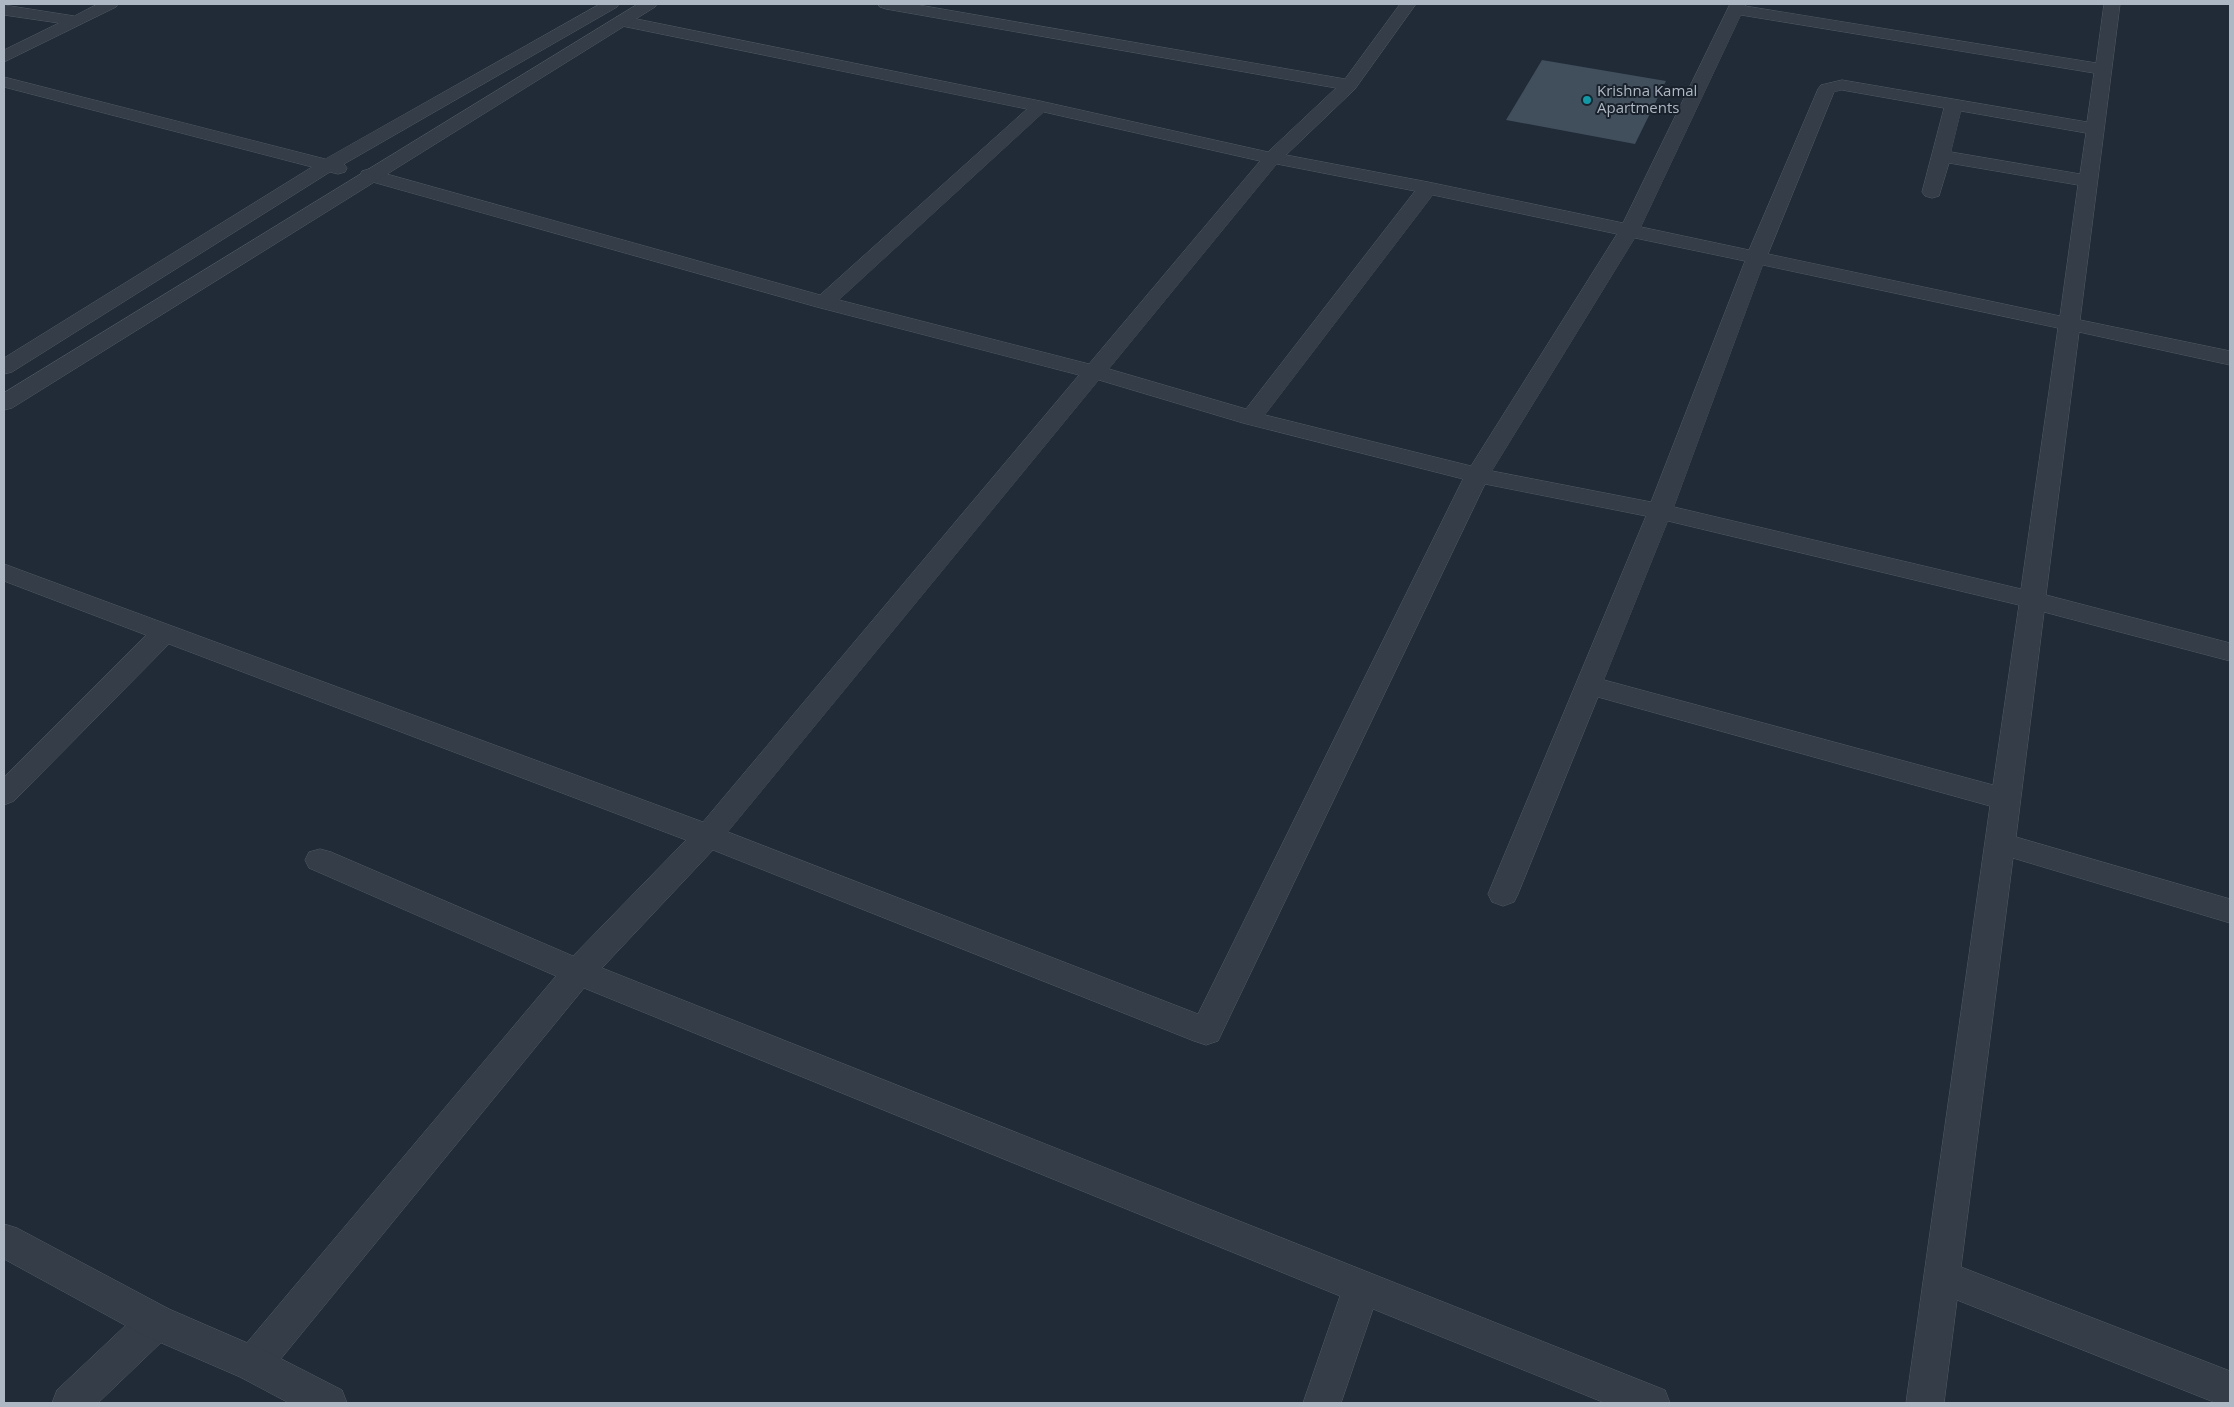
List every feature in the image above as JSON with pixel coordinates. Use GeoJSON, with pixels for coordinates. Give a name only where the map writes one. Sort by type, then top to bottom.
{"type":"FeatureCollection","features":[{"type":"Feature","properties":{"kind":"street"},"geometry":{"type":"LineString","coordinates":[[4,56],[110,4]]}},
{"type":"Feature","properties":{"kind":"street"},"geometry":{"type":"LineString","coordinates":[[4,367],[328,165],[611,4]]}},
{"type":"Feature","properties":{"kind":"street"},"geometry":{"type":"LineString","coordinates":[[4,403],[649,4]]}},
{"type":"Feature","properties":{"kind":"street"},"geometry":{"type":"LineString","coordinates":[[886,4],[1349,86]]}},
{"type":"Feature","properties":{"kind":"street"},"geometry":{"type":"LineString","coordinates":[[253,1364],[578,972],[708,836],[1272,158],[1349,86],[1408,4]]}},
{"type":"Feature","properties":{"kind":"street"},"geometry":{"type":"LineString","coordinates":[[1925,1403],[2112,4]]}},
{"type":"Feature","properties":{"kind":"street"},"geometry":{"type":"LineString","coordinates":[[4,572],[708,836],[1206,1031],[1477,475],[1630,230],[1737,6],[2103,69]]}},
{"type":"Feature","properties":{"kind":"street"},"geometry":{"type":"LineString","coordinates":[[4,10],[76,21]]}},
{"type":"Feature","properties":{"kind":"street"},"geometry":{"type":"LineString","coordinates":[[622,21],[1040,106],[1272,158],[1630,230],[2230,358]]}},
{"type":"Feature","properties":{"kind":"street"},"geometry":{"type":"LineString","coordinates":[[4,82],[369,176],[824,303],[1095,372],[1251,418],[1477,475],[1660,511],[2032,600],[2230,652]]}},
{"type":"Feature","properties":{"kind":"street"},"geometry":{"type":"LineString","coordinates":[[1503,894],[1660,511],[1756,258],[1827,89],[1842,85],[2094,129]]}},
{"type":"Feature","properties":{"kind":"street"},"geometry":{"type":"LineString","coordinates":[[1932,192],[1954,104]]}},
{"type":"Feature","properties":{"kind":"street"},"geometry":{"type":"LineString","coordinates":[[824,303],[1040,106]]}},
{"type":"Feature","properties":{"kind":"street"},"geometry":{"type":"LineString","coordinates":[[1941,156],[2088,181]]}},
{"type":"Feature","properties":{"kind":"street"},"geometry":{"type":"LineString","coordinates":[[1251,418],[1428,188]]}},
{"type":"Feature","properties":{"kind":"street"},"geometry":{"type":"LineString","coordinates":[[4,794],[166,632]]}},
{"type":"Feature","properties":{"kind":"street"},"geometry":{"type":"LineString","coordinates":[[1589,684],[2005,799]]}},
{"type":"Feature","properties":{"kind":"street"},"geometry":{"type":"LineString","coordinates":[[1999,843],[2230,911]]}},
{"type":"Feature","properties":{"kind":"street"},"geometry":{"type":"LineString","coordinates":[[320,860],[578,972],[1651,1403]]}},
{"type":"Feature","properties":{"kind":"street"},"geometry":{"type":"LineString","coordinates":[[4,1240],[156,1322],[253,1364],[328,1403]]}},
{"type":"Feature","properties":{"kind":"street"},"geometry":{"type":"LineString","coordinates":[[1942,1277],[2230,1390]]}},
{"type":"Feature","properties":{"kind":"street"},"geometry":{"type":"LineString","coordinates":[[1322,1403],[1362,1287]]}},
{"type":"Feature","properties":{"kind":"street"},"geometry":{"type":"LineString","coordinates":[[72,1403],[156,1322]]}},
{"type":"Feature","properties":{"kind":"building","name":"Krishna Kamal Apartments"},"geometry":{"type":"Polygon","coordinates":[[[1542,60],[1666,81],[1635,144],[1506,120],[1542,60]]]}},
{"type":"Feature","properties":{"kind":"place","name":"Krishna Kamal Apartments"},"geometry":{"type":"Point","coordinates":[1587,100]}}]}
